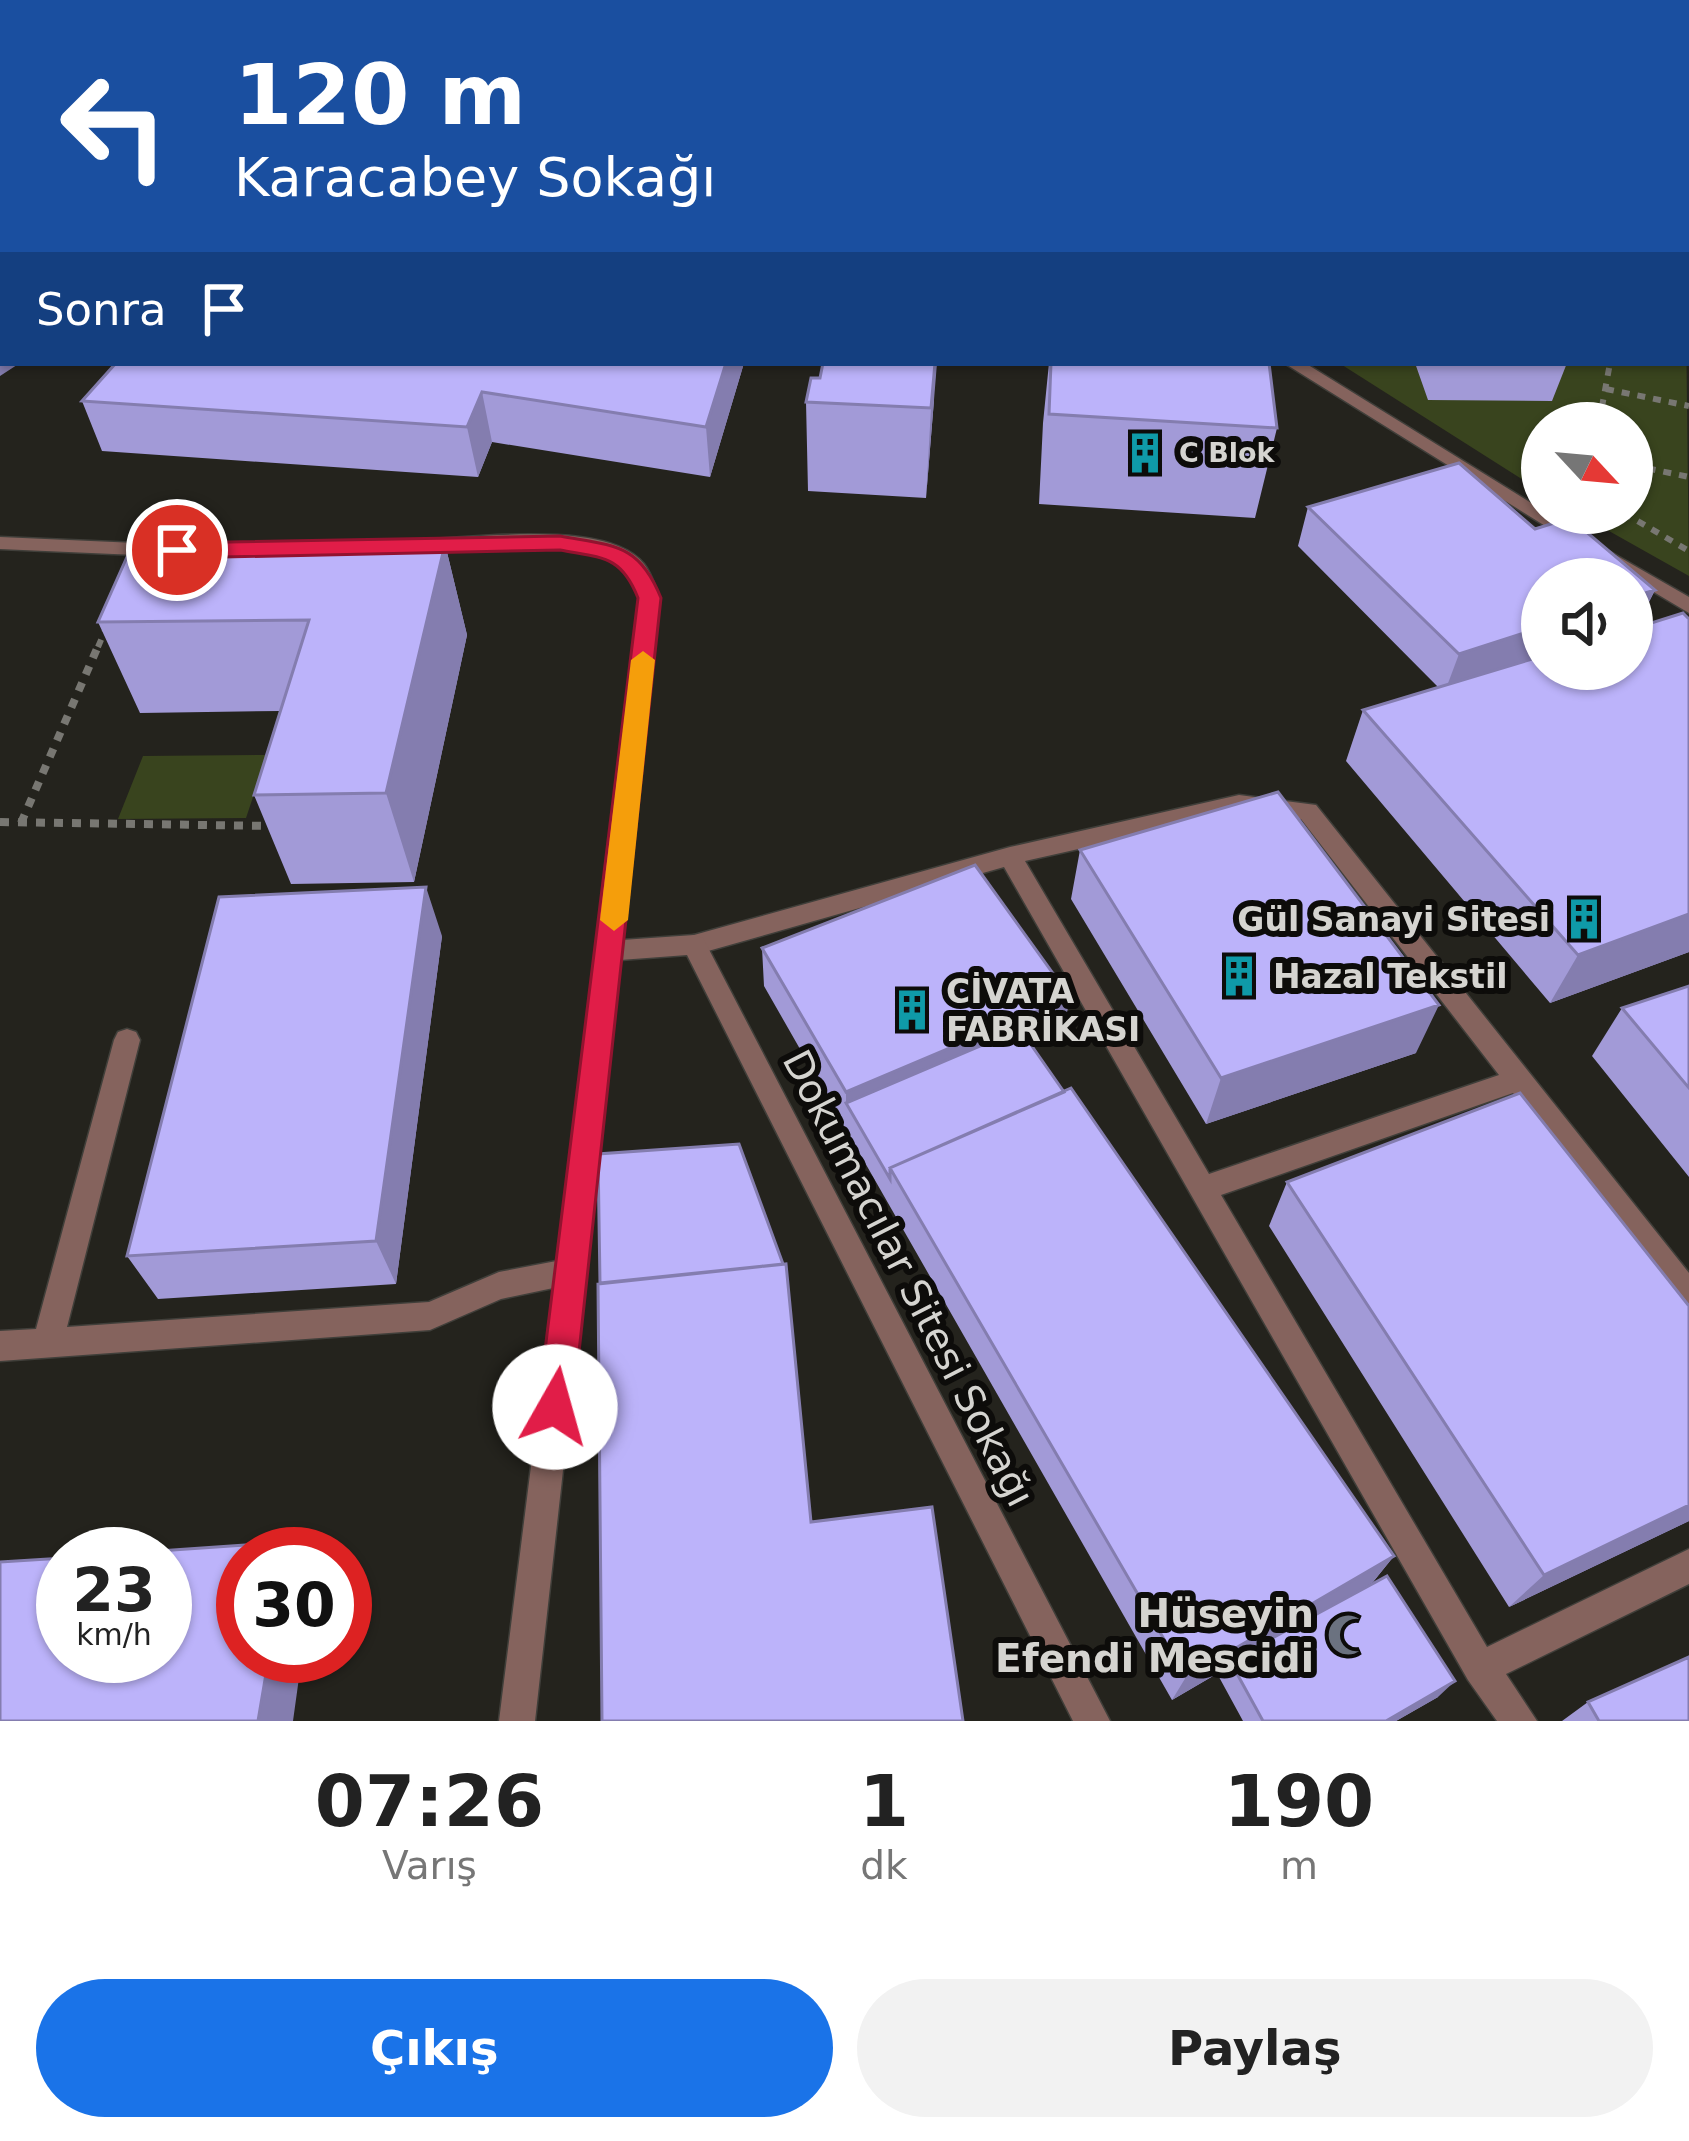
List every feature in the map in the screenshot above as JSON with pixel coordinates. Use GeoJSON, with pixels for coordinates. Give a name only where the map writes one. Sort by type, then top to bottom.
{"type":"FeatureCollection","features":[{"type":"Feature","properties":{"kind":"street"},"geometry":{"type":"LineString","coordinates":[[1302,366],[1689,606]]}},
{"type":"Feature","properties":{"kind":"street"},"geometry":{"type":"LineString","coordinates":[[0,543],[177,550]]}},
{"type":"Feature","properties":{"kind":"street"},"geometry":{"type":"LineString","coordinates":[[393,546],[580,544],[618,554],[634,565],[650,598],[518,1721]]}},
{"type":"Feature","properties":{"kind":"street"},"geometry":{"type":"LineString","coordinates":[[611,951],[694,945],[1010,856],[1239,804],[1308,811],[1689,1296]]}},
{"type":"Feature","properties":{"kind":"street"},"geometry":{"type":"LineString","coordinates":[[1010,856],[1480,1668],[1519,1721]]}},
{"type":"Feature","properties":{"kind":"street","name":"Dokumacılar Sitesi Sokağı"},"geometry":{"type":"LineString","coordinates":[[694,945],[1092,1721]]}},
{"type":"Feature","properties":{"kind":"street"},"geometry":{"type":"LineString","coordinates":[[46,1345],[128,1040]]}},
{"type":"Feature","properties":{"kind":"street"},"geometry":{"type":"LineString","coordinates":[[1205,1188],[1520,1079]]}},
{"type":"Feature","properties":{"kind":"street"},"geometry":{"type":"LineString","coordinates":[[0,1346],[430,1316],[499,1286],[572,1272]]}},
{"type":"Feature","properties":{"kind":"street"},"geometry":{"type":"LineString","coordinates":[[1480,1668],[1689,1566]]}},
{"type":"Feature","properties":{"kind":"path"},"geometry":{"type":"LineString","coordinates":[[1604,402],[1610,366]]}},
{"type":"Feature","properties":{"kind":"path"},"geometry":{"type":"LineString","coordinates":[[1606,389],[1689,406]]}},
{"type":"Feature","properties":{"kind":"path"},"geometry":{"type":"LineString","coordinates":[[1653,470],[1689,478]]}},
{"type":"Feature","properties":{"kind":"path"},"geometry":{"type":"LineString","coordinates":[[1653,530],[1689,551]]}},
{"type":"Feature","properties":{"kind":"path"},"geometry":{"type":"LineString","coordinates":[[21,823],[140,550]]}},
{"type":"Feature","properties":{"kind":"path"},"geometry":{"type":"LineString","coordinates":[[0,822],[283,826]]}},
{"type":"Feature","properties":{"kind":"green space"},"geometry":{"type":"Polygon","coordinates":[[[1344,366],[1687,366],[1689,576],[1614,534],[1653,534],[1653,402],[1521,402],[1521,479],[1344,366]]]}},
{"type":"Feature","properties":{"kind":"green space"},"geometry":{"type":"Polygon","coordinates":[[[267,755],[246,818],[118,819],[143,756],[267,755]]]}},
{"type":"Feature","properties":{"kind":"building"},"geometry":{"type":"Polygon","coordinates":[[[113,366],[725,366],[706,427],[482,392],[467,427],[82,401],[113,366]]]}},
{"type":"Feature","properties":{"kind":"building"},"geometry":{"type":"Polygon","coordinates":[[[822,366],[935,366],[931,408],[806,402],[811,378],[820,378],[822,366]]]}},
{"type":"Feature","properties":{"kind":"building"},"geometry":{"type":"Polygon","coordinates":[[[1051,366],[1269,366],[1277,428],[1049,414],[1051,366]]]}},
{"type":"Feature","properties":{"kind":"building"},"geometry":{"type":"Polygon","coordinates":[[[1459,463],[1521,517],[1521,534],[1589,534],[1617,558],[1521,558],[1521,634],[1459,654],[1308,507],[1459,463]]]}},
{"type":"Feature","properties":{"kind":"building"},"geometry":{"type":"Polygon","coordinates":[[[445,544],[386,793],[254,795],[309,620],[98,622],[131,548],[445,544]]]}},
{"type":"Feature","properties":{"kind":"building"},"geometry":{"type":"Polygon","coordinates":[[[1683,613],[1689,619],[1689,914],[1578,955],[1363,710],[1521,662],[1521,690],[1653,690],[1653,622],[1683,613]]]}},
{"type":"Feature","properties":{"kind":"building","name":"Hazal Tekstil"},"geometry":{"type":"Polygon","coordinates":[[[1278,792],[1439,1005],[1221,1078],[1080,850],[1278,792]]]}},
{"type":"Feature","properties":{"kind":"building","name":"CİVATA FABRİKASI"},"geometry":{"type":"Polygon","coordinates":[[[975,865],[1070,997],[846,1092],[762,948],[975,865]]]}},
{"type":"Feature","properties":{"kind":"building"},"geometry":{"type":"Polygon","coordinates":[[[426,887],[376,1241],[127,1256],[219,897],[426,887]]]}},
{"type":"Feature","properties":{"kind":"building"},"geometry":{"type":"Polygon","coordinates":[[[1689,986],[1689,1088],[1622,1008],[1689,986]]]}},
{"type":"Feature","properties":{"kind":"building"},"geometry":{"type":"Polygon","coordinates":[[[1020,1029],[1064,1092],[890,1168],[890,1179],[846,1103],[1020,1029]]]}},
{"type":"Feature","properties":{"kind":"building"},"geometry":{"type":"Polygon","coordinates":[[[1071,1088],[1394,1556],[1186,1677],[890,1168],[1071,1088]]]}},
{"type":"Feature","properties":{"kind":"building"},"geometry":{"type":"Polygon","coordinates":[[[1520,1093],[1689,1306],[1689,1505],[1544,1575],[1287,1182],[1520,1093]]]}},
{"type":"Feature","properties":{"kind":"building"},"geometry":{"type":"Polygon","coordinates":[[[739,1144],[783,1264],[600,1283],[598,1154],[739,1144]]]}},
{"type":"Feature","properties":{"kind":"building"},"geometry":{"type":"Polygon","coordinates":[[[786,1264],[811,1522],[932,1507],[963,1721],[602,1721],[598,1284],[786,1264]]]}},
{"type":"Feature","properties":{"kind":"building"},"geometry":{"type":"Polygon","coordinates":[[[216,1547],[216,1683],[264,1683],[258,1721],[0,1721],[0,1562],[36,1560],[36,1683],[192,1683],[192,1549],[216,1547]]]}},
{"type":"Feature","properties":{"kind":"building","name":"Hüseyin Efendi Mescidi"},"geometry":{"type":"Polygon","coordinates":[[[1387,1576],[1455,1681],[1386,1721],[1263,1721],[1230,1661],[1387,1576]]]}},
{"type":"Feature","properties":{"kind":"building"},"geometry":{"type":"Polygon","coordinates":[[[1689,1657],[1689,1721],[1599,1721],[1588,1702],[1689,1657]]]}},
{"type":"Feature","properties":{"kind":"slow traffic"},"geometry":{"type":"LineString","coordinates":[[614,920],[643,660]]}},
{"type":"Feature","properties":{"kind":"place","name":"C Blok"},"geometry":{"type":"Point","coordinates":[1145,453]}},
{"type":"Feature","properties":{"kind":"place","name":"Gül Sanayi Sitesi"},"geometry":{"type":"Point","coordinates":[1584,919]}},
{"type":"Feature","properties":{"kind":"place","name":"Hazal Tekstil"},"geometry":{"type":"Point","coordinates":[1239,976]}},
{"type":"Feature","properties":{"kind":"place","name":"CİVATA FABRİKASI"},"geometry":{"type":"Point","coordinates":[912,1010]}},
{"type":"Feature","properties":{"kind":"place","name":"Hüseyin Efendi Mescidi"},"geometry":{"type":"Point","coordinates":[1348,1635]}},
{"type":"Feature","properties":{"kind":"route"},"geometry":{"type":"LineString","coordinates":[[177,550],[580,544],[618,554],[634,565],[650,598],[555,1407]]}}]}
